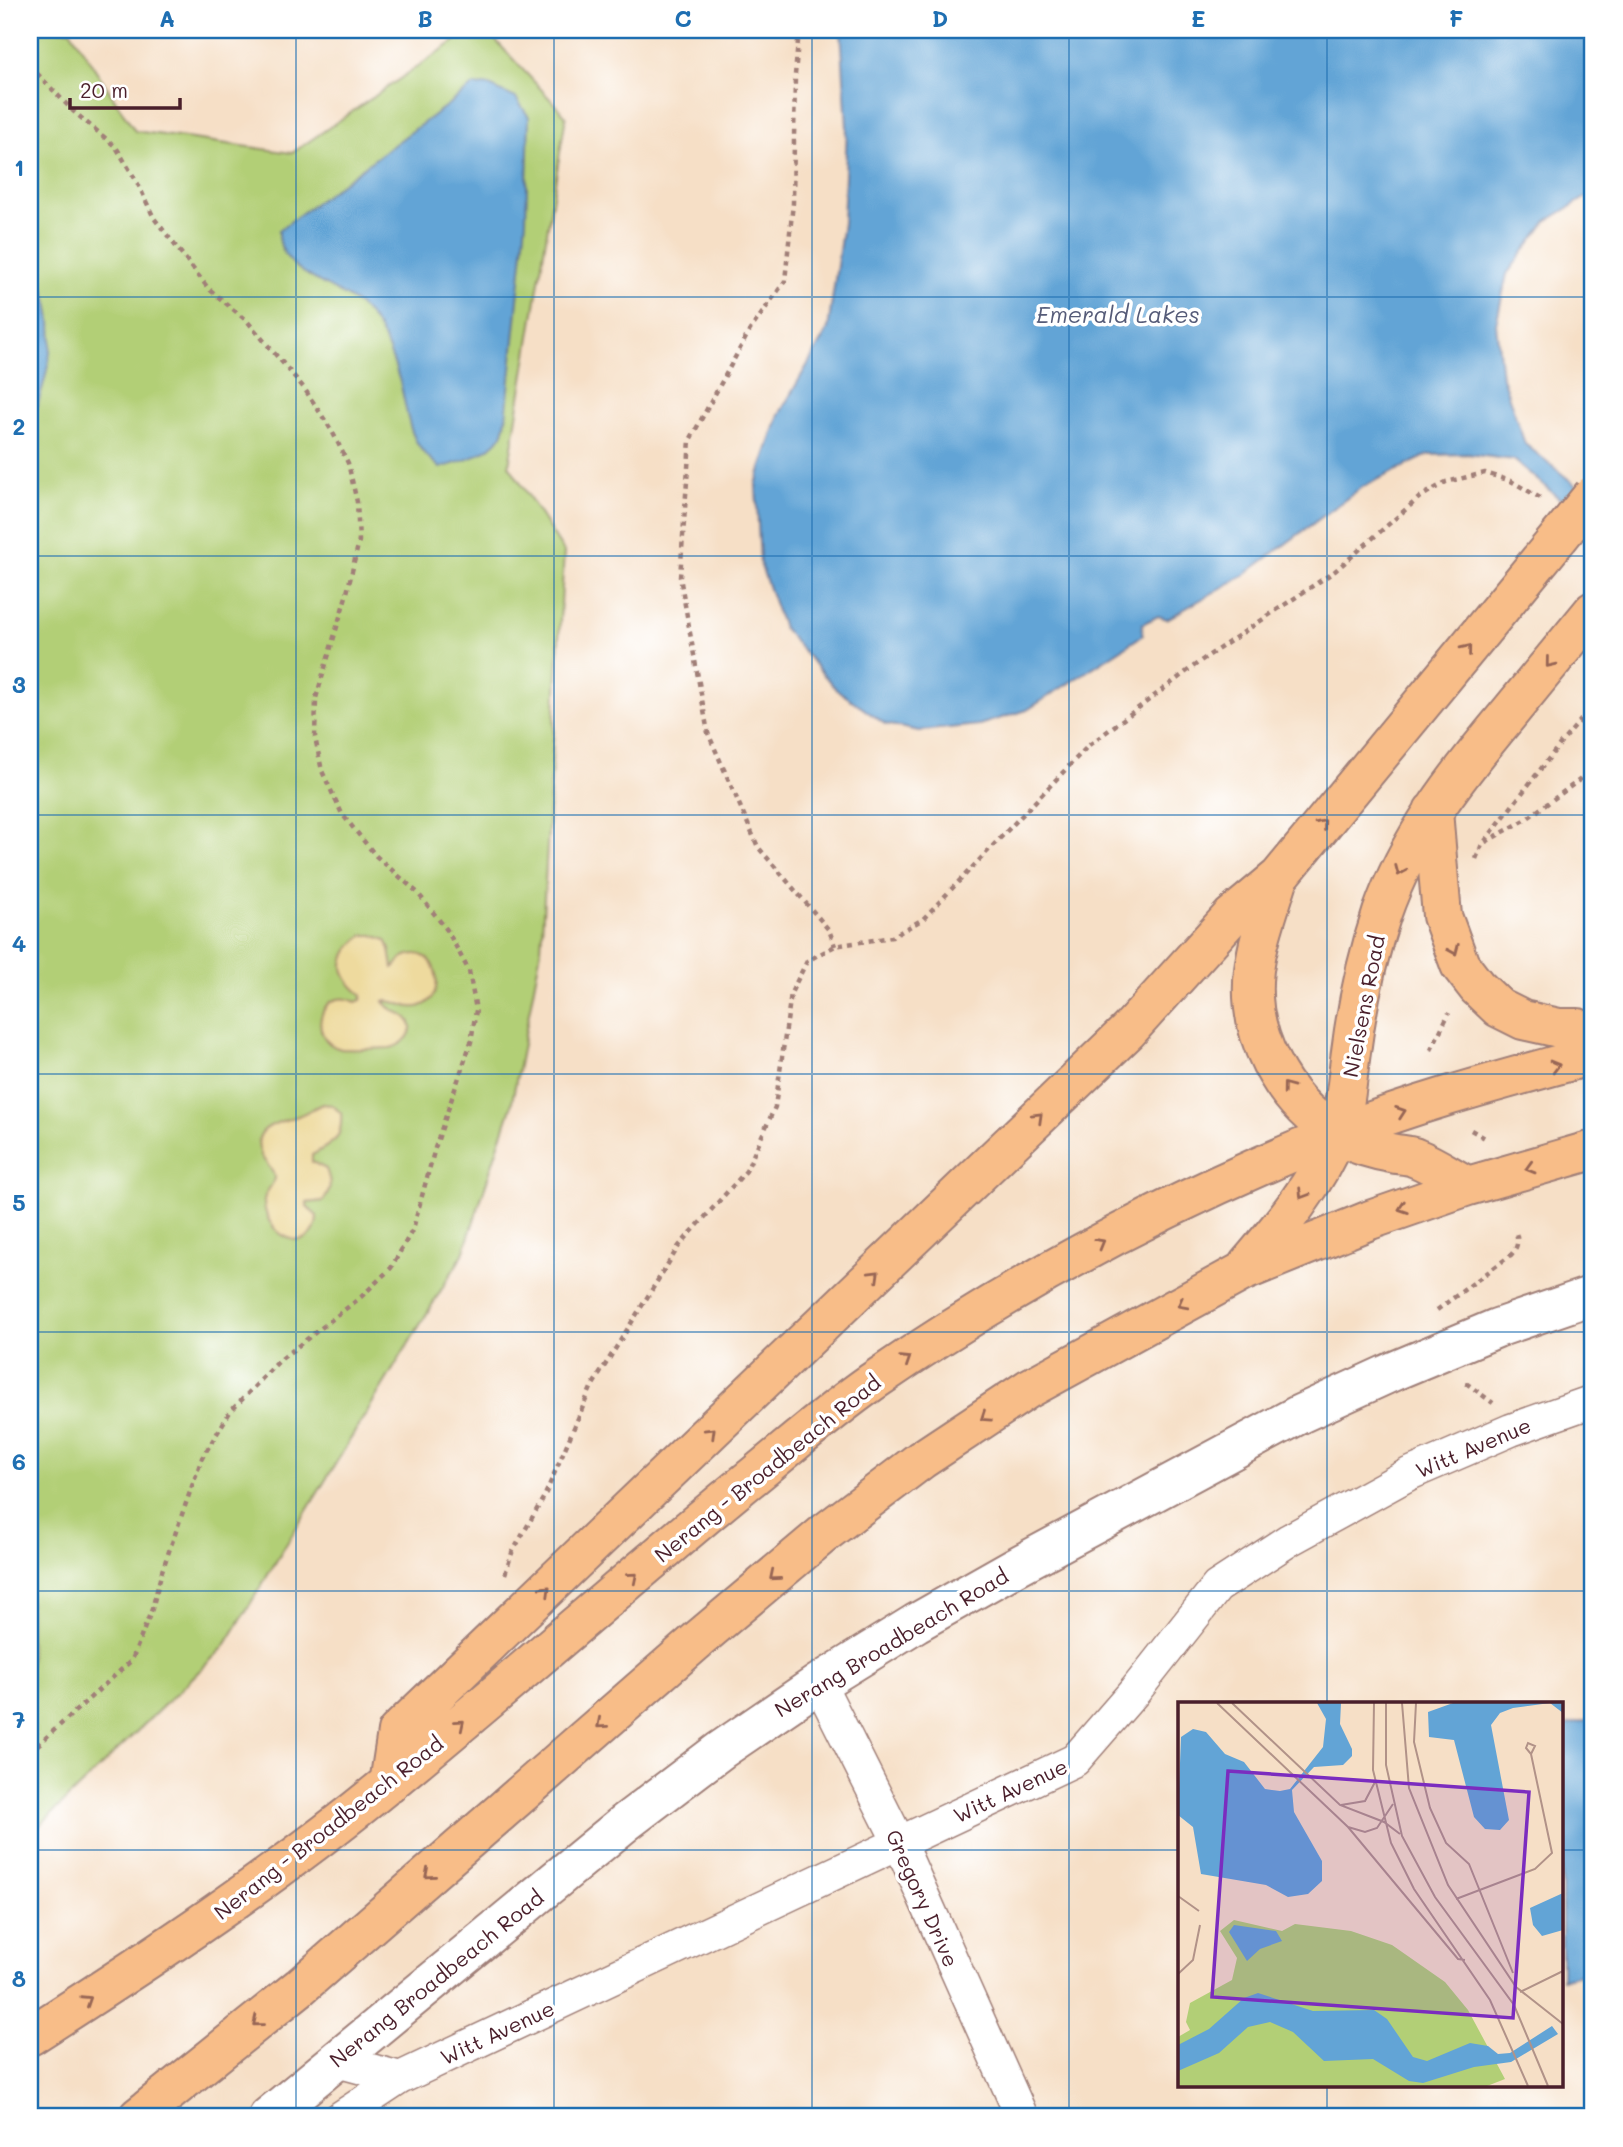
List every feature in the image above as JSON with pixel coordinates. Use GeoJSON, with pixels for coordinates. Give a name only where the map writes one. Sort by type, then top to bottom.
{"type":"FeatureCollection","features":[{"type":"Feature","properties":{"kind":"main road"},"geometry":{"type":"LineString","coordinates":[[389,1784],[397,1731],[1128,1031],[1231,917],[1279,877],[1593,495]]}},
{"type":"Feature","properties":{"kind":"main road","name":"Nielsens Road"},"geometry":{"type":"LineString","coordinates":[[1242,1272],[1287,1219],[1336,1134],[1347,1085],[1364,973],[1382,912],[1405,859],[1433,811],[1471,760],[1593,611]]}},
{"type":"Feature","properties":{"kind":"main road"},"geometry":{"type":"LineString","coordinates":[[1433,811],[1442,916],[1460,965],[1477,987],[1499,1008],[1523,1020],[1559,1028],[1578,1028],[1593,1036]]}},
{"type":"Feature","properties":{"kind":"main road"},"geometry":{"type":"LineString","coordinates":[[1279,877],[1263,928],[1254,970],[1254,1002],[1259,1032],[1270,1062],[1285,1087],[1304,1108],[1336,1134],[1377,1150],[1415,1157],[1468,1186]]}},
{"type":"Feature","properties":{"kind":"main road","name":"Nerang - Broadbeach Road"},"geometry":{"type":"LineString","coordinates":[[30,2036],[217,1914],[389,1784],[716,1507],[869,1384],[952,1330],[1114,1235],[1192,1197],[1336,1134],[1432,1101],[1593,1055]]}},
{"type":"Feature","properties":{"kind":"main road"},"geometry":{"type":"LineString","coordinates":[[138,2117],[300,1987],[699,1639],[836,1524],[921,1460],[1028,1388],[1242,1272],[1370,1220],[1468,1186],[1593,1150]]}},
{"type":"Feature","properties":{"kind":"street","name":"Nerang Broadbeach Road"},"geometry":{"type":"LineString","coordinates":[[268,2117],[626,1822],[721,1749],[819,1683],[1004,1573],[1300,1414],[1497,1328],[1593,1295]]}},
{"type":"Feature","properties":{"kind":"street","name":"Witt Avenue"},"geometry":{"type":"LineString","coordinates":[[341,2117],[400,2078],[1075,1760],[1135,1691],[1216,1587],[1289,1540],[1409,1474],[1511,1430],[1593,1401]]}},
{"type":"Feature","properties":{"kind":"street","name":"Gregory Drive"},"geometry":{"type":"LineString","coordinates":[[819,1683],[899,1842],[1022,2117]]}},
{"type":"Feature","properties":{"kind":"street"},"geometry":{"type":"LineString","coordinates":[[337,2061],[400,2078]]}},
{"type":"Feature","properties":{"kind":"path"},"geometry":{"type":"LineString","coordinates":[[799,30],[795,75],[793,203],[785,281],[750,330],[690,440],[680,577],[708,733],[758,847],[829,930],[835,946]]}},
{"type":"Feature","properties":{"kind":"path"},"geometry":{"type":"LineString","coordinates":[[30,66],[73,111],[116,147],[154,218],[208,288],[248,322],[304,388],[332,431],[348,463],[357,502],[359,541],[347,593],[316,698],[315,737],[322,771],[342,814],[376,856],[417,892],[447,930],[469,971],[476,1010],[471,1042],[435,1148],[413,1229],[391,1268],[361,1297],[280,1360],[230,1412],[202,1458],[174,1535],[152,1609],[132,1660],[30,1752]]}},
{"type":"Feature","properties":{"kind":"path"},"geometry":{"type":"LineString","coordinates":[[505,1576],[512,1553],[545,1495],[591,1388],[680,1246],[746,1171],[775,1107],[790,993],[807,961],[835,946],[892,937],[923,919],[1089,745],[1202,660],[1335,571],[1420,497],[1446,482],[1485,473],[1511,481],[1543,500]]}},
{"type":"Feature","properties":{"kind":"path"},"geometry":{"type":"LineString","coordinates":[[1473,867],[1482,844],[1593,706]]}},
{"type":"Feature","properties":{"kind":"path"},"geometry":{"type":"LineString","coordinates":[[1482,844],[1525,820],[1593,770]]}},
{"type":"Feature","properties":{"kind":"path"},"geometry":{"type":"LineString","coordinates":[[1431,1050],[1453,1004]]}},
{"type":"Feature","properties":{"kind":"path"},"geometry":{"type":"LineString","coordinates":[[1434,1317],[1441,1306],[1511,1255],[1516,1249],[1516,1233]]}},
{"type":"Feature","properties":{"kind":"path"},"geometry":{"type":"LineString","coordinates":[[1460,1377],[1492,1401],[1511,1430]]}},
{"type":"Feature","properties":{"kind":"green space"},"geometry":{"type":"Polygon","coordinates":[[[30,30],[70,30],[135,131],[292,153],[471,30],[486,30],[566,116],[509,465],[564,552],[541,950],[511,1107],[463,1254],[224,1647],[30,1835],[30,30]]]}},
{"type":"Feature","properties":{"kind":"sand"},"geometry":{"type":"Polygon","coordinates":[[[363,935],[373,935],[386,940],[393,968],[402,958],[415,954],[425,957],[435,972],[437,982],[430,1001],[412,1007],[384,1001],[407,1018],[411,1026],[410,1034],[405,1040],[390,1048],[341,1049],[330,1044],[320,1025],[321,1015],[333,1000],[361,1000],[362,995],[348,980],[343,965],[348,950],[363,935]]]}},
{"type":"Feature","properties":{"kind":"sand"},"geometry":{"type":"Polygon","coordinates":[[[322,1104],[332,1105],[341,1113],[339,1135],[312,1155],[312,1162],[326,1169],[329,1189],[323,1201],[307,1203],[307,1207],[317,1216],[315,1229],[301,1240],[291,1239],[273,1227],[267,1216],[264,1199],[274,1175],[261,1155],[259,1138],[268,1127],[322,1104]]]}},
{"type":"Feature","properties":{"kind":"water","name":"Emerald Lakes"},"geometry":{"type":"Polygon","coordinates":[[[841,30],[1593,30],[1593,193],[1547,221],[1507,274],[1496,324],[1502,377],[1525,444],[1593,499],[1593,527],[1514,460],[1468,454],[1428,455],[1362,487],[1244,575],[1167,619],[1158,616],[1142,624],[1143,635],[1027,710],[979,725],[919,731],[885,724],[836,689],[783,628],[760,563],[756,484],[779,415],[828,329],[843,223],[847,127],[841,30]]]}},
{"type":"Feature","properties":{"kind":"water"},"geometry":{"type":"Polygon","coordinates":[[[487,85],[516,98],[529,117],[526,221],[506,419],[502,434],[489,448],[473,457],[440,468],[416,442],[394,364],[374,321],[357,304],[299,269],[288,259],[281,246],[279,230],[473,86],[487,85]]]}},
{"type":"Feature","properties":{"kind":"water"},"geometry":{"type":"Polygon","coordinates":[[[30,259],[48,303],[51,344],[30,430],[30,259]]]}},
{"type":"Feature","properties":{"kind":"water"},"geometry":{"type":"Polygon","coordinates":[[[1593,1718],[1593,1970],[1564,1978],[1564,1726],[1593,1718]]]}}]}
